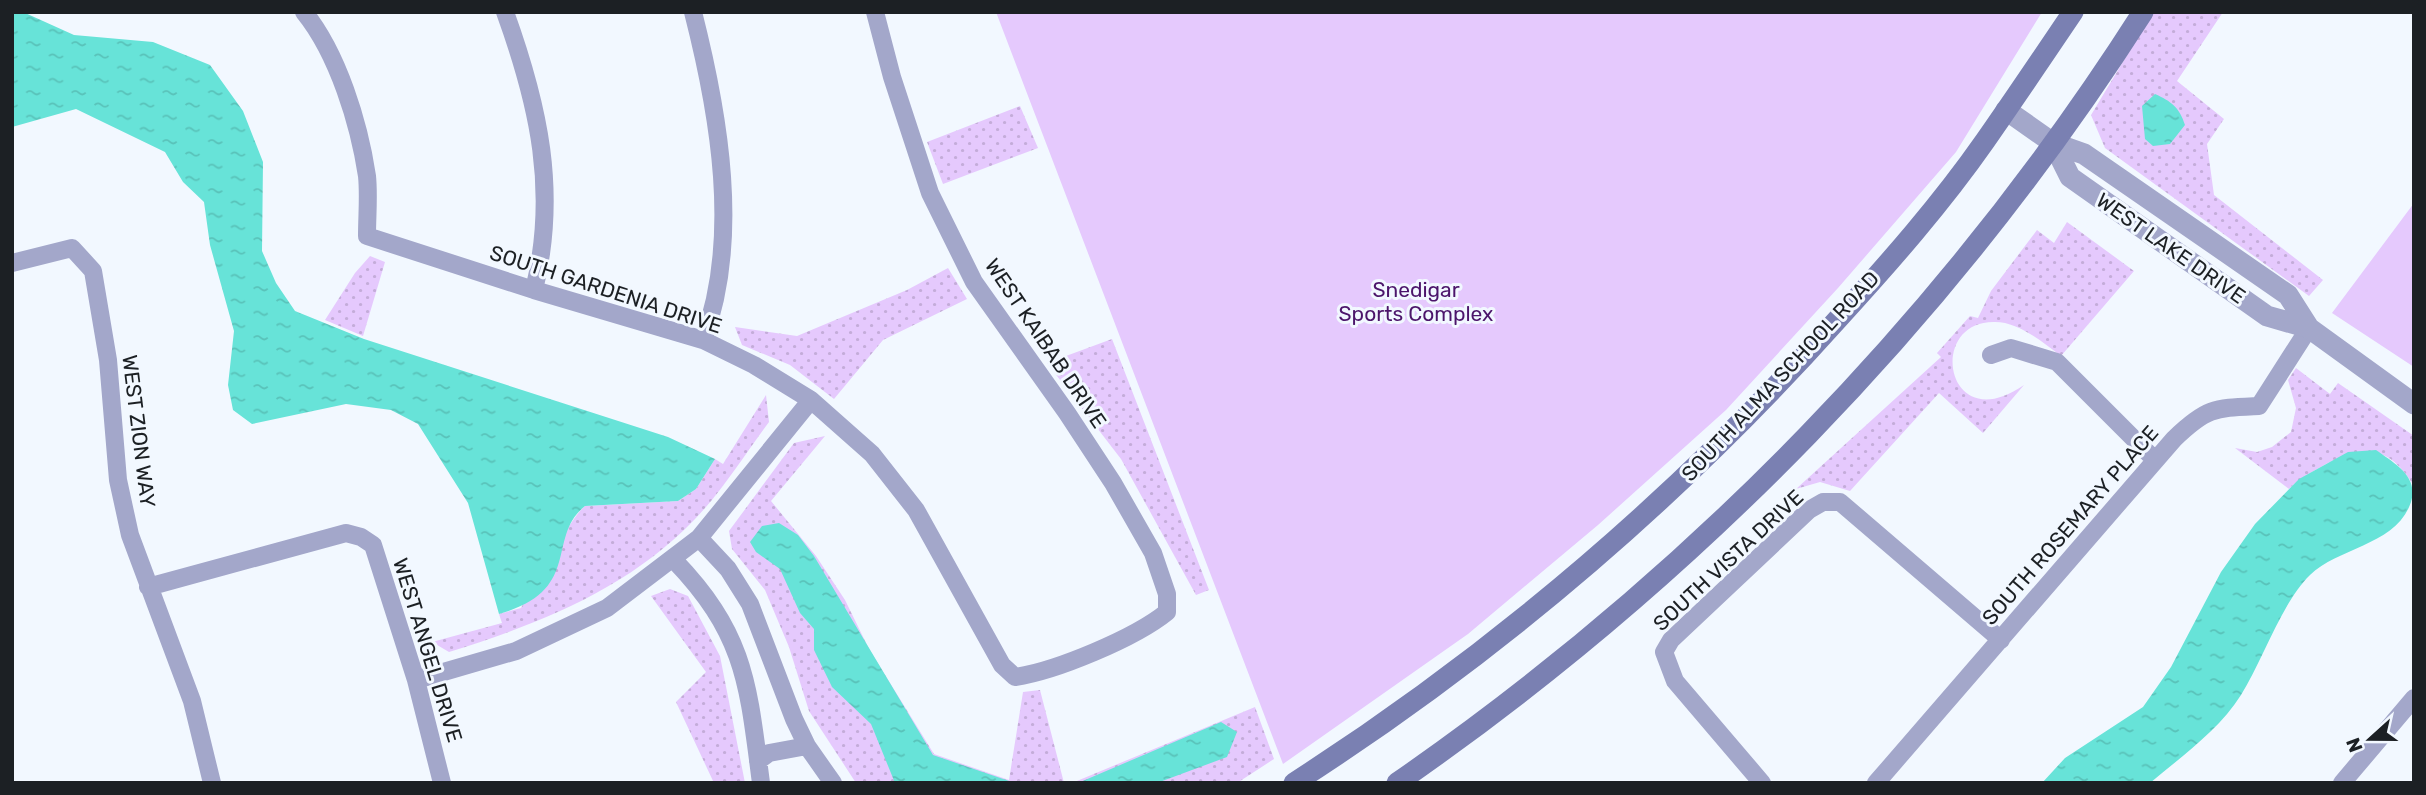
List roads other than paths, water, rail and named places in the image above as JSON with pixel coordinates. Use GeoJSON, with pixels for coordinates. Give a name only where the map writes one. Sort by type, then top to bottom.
{"type":"FeatureCollection","features":[{"type":"Feature","properties":{"kind":"main road","name":"SOUTH ALMA SCHOOL ROAD"},"geometry":{"type":"LineString","coordinates":[[1294,783],[1394,717],[1488,647],[1579,573],[1699,465],[1790,372],[1898,251],[1985,142],[2073,12]]}},
{"type":"Feature","properties":{"kind":"main road"},"geometry":{"type":"LineString","coordinates":[[1397,783],[1515,697],[1607,623],[1732,511],[1885,353],[1943,285],[2076,114],[2143,12]]}},
{"type":"Feature","properties":{"kind":"street","name":"SOUTH GARDENIA DRIVE"},"geometry":{"type":"LineString","coordinates":[[304,12],[323,35],[348,97],[367,177],[368,236],[534,290],[703,340],[754,365],[811,400],[872,454],[915,510],[1002,665],[1015,677]]}},
{"type":"Feature","properties":{"kind":"street"},"geometry":{"type":"LineString","coordinates":[[505,12],[530,82],[546,185],[545,229],[534,290]]}},
{"type":"Feature","properties":{"kind":"street"},"geometry":{"type":"LineString","coordinates":[[693,12],[714,94],[722,198],[719,289],[703,340]]}},
{"type":"Feature","properties":{"kind":"street","name":"WEST KAIBAB DRIVE"},"geometry":{"type":"LineString","coordinates":[[875,12],[892,77],[930,193],[974,282],[1113,483],[1153,553],[1167,594],[1167,611],[1149,626],[1037,674],[1015,677]]}},
{"type":"Feature","properties":{"kind":"street","name":"WEST LAKE DRIVE"},"geometry":{"type":"LineString","coordinates":[[2006,110],[2053,143],[2084,154],[2288,295],[2309,328]]}},
{"type":"Feature","properties":{"kind":"street","name":"WEST LAKE DRIVE"},"geometry":{"type":"LineString","coordinates":[[2053,143],[2070,177],[2267,316],[2309,328],[2414,404]]}},
{"type":"Feature","properties":{"kind":"street","name":"WEST ZION WAY"},"geometry":{"type":"LineString","coordinates":[[12,263],[72,248],[93,271],[108,360],[118,480],[130,535],[192,701],[212,783]]}},
{"type":"Feature","properties":{"kind":"street","name":"SOUTH ROSEMARY PLACE"},"geometry":{"type":"LineString","coordinates":[[1876,783],[2155,460],[2194,420],[2215,408],[2259,406],[2309,328]]}},
{"type":"Feature","properties":{"kind":"street"},"geometry":{"type":"LineString","coordinates":[[1991,355],[2011,348],[2057,362],[2155,460]]}},
{"type":"Feature","properties":{"kind":"street"},"geometry":{"type":"LineString","coordinates":[[416,680],[516,651],[607,608],[674,560],[699,538],[811,400]]}},
{"type":"Feature","properties":{"kind":"street","name":"SOUTH VISTA DRIVE"},"geometry":{"type":"LineString","coordinates":[[1762,783],[1675,681],[1664,652],[1671,640],[1809,510],[1823,502],[1840,502],[2001,640]]}},
{"type":"Feature","properties":{"kind":"street","name":"WEST ANGEL DRIVE"},"geometry":{"type":"LineString","coordinates":[[148,587],[346,533],[361,537],[373,545],[416,680],[442,783]]}},
{"type":"Feature","properties":{"kind":"street"},"geometry":{"type":"LineString","coordinates":[[699,538],[728,569],[750,604],[807,746],[833,783]]}},
{"type":"Feature","properties":{"kind":"street"},"geometry":{"type":"LineString","coordinates":[[674,560],[698,585],[724,621],[740,659],[750,695],[761,783]]}},
{"type":"Feature","properties":{"kind":"street"},"geometry":{"type":"LineString","coordinates":[[2342,783],[2414,698]]}},
{"type":"Feature","properties":{"kind":"street"},"geometry":{"type":"LineString","coordinates":[[758,761],[769,752],[807,746]]}},
{"type":"Feature","properties":{"kind":"water"},"geometry":{"type":"Polygon","coordinates":[[[12,12],[23,12],[74,35],[153,42],[210,65],[243,111],[263,162],[262,251],[276,283],[295,311],[364,339],[668,437],[715,459],[696,489],[678,501],[585,506],[573,519],[553,578],[543,592],[525,604],[499,614],[468,503],[418,424],[391,410],[346,404],[252,424],[233,410],[228,385],[234,331],[210,245],[204,202],[183,182],[165,152],[76,109],[12,127],[12,12]]]}},
{"type":"Feature","properties":{"kind":"water"},"geometry":{"type":"Polygon","coordinates":[[[2155,94],[2174,106],[2185,125],[2170,144],[2153,146],[2145,139],[2142,106],[2155,94]]]}},
{"type":"Feature","properties":{"kind":"water"},"geometry":{"type":"Polygon","coordinates":[[[2376,450],[2403,471],[2411,485],[2411,502],[2404,516],[2381,537],[2322,566],[2300,586],[2290,600],[2241,695],[2211,731],[2150,783],[2042,783],[2065,758],[2143,707],[2171,667],[2221,572],[2255,524],[2299,479],[2348,452],[2376,450]]]}},
{"type":"Feature","properties":{"kind":"water"},"geometry":{"type":"Polygon","coordinates":[[[779,523],[798,535],[814,556],[933,755],[1015,783],[895,783],[871,724],[832,687],[814,650],[814,629],[800,613],[780,569],[756,552],[750,542],[762,526],[779,523]]]}},
{"type":"Feature","properties":{"kind":"water"},"geometry":{"type":"Polygon","coordinates":[[[1221,722],[1237,732],[1227,757],[1157,783],[1078,783],[1221,722]]]}},
{"type":"Feature","properties":{"kind":"park label","name":"Snedigar Sports Complex"},"geometry":{"type":"Point","coordinates":[1416,301]}}]}
